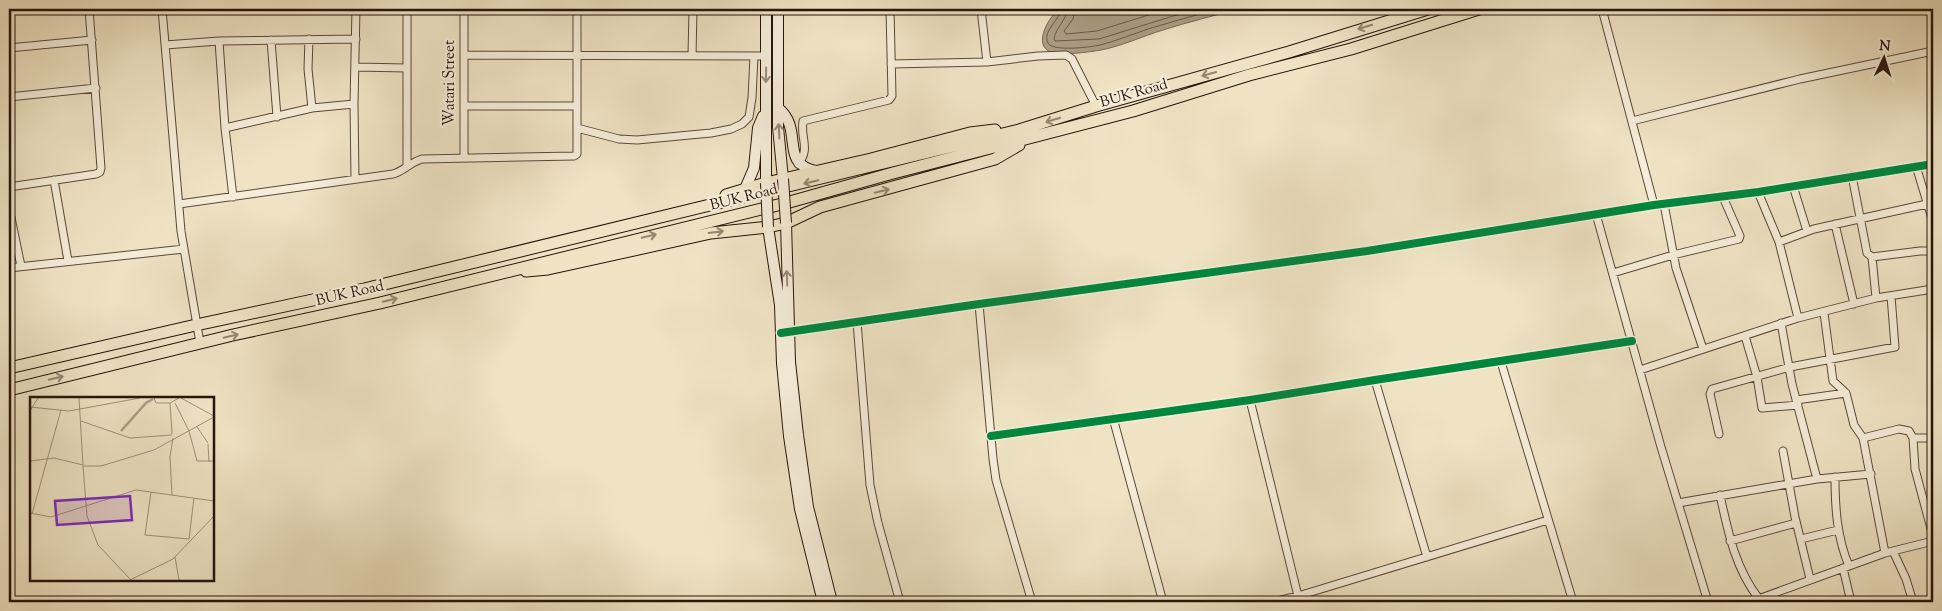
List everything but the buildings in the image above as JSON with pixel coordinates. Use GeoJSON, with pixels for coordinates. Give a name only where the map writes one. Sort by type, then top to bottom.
{"type":"FeatureCollection","features":[{"type":"Feature","properties":{"kind":"main road"},"geometry":{"type":"LineString","coordinates":[[766,9],[765,110],[768,227],[785,333],[808,507],[832,602]]}},
{"type":"Feature","properties":{"kind":"main road"},"geometry":{"type":"LineString","coordinates":[[778,9],[778,108],[786,222],[785,333],[789,436],[800,508],[823,602]]}},
{"type":"Feature","properties":{"kind":"main road","name":"BUK Road"},"geometry":{"type":"LineString","coordinates":[[9,368],[364,289],[1019,130],[1096,106],[1289,52],[1428,9]]}},
{"type":"Feature","properties":{"kind":"main road","name":"BUK Road"},"geometry":{"type":"LineString","coordinates":[[9,390],[200,343],[380,303],[515,268],[779,205],[893,173],[1133,111],[1249,75],[1351,49],[1479,9]]}},
{"type":"Feature","properties":{"kind":"main road"},"geometry":{"type":"LineString","coordinates":[[778,108],[786,114],[790,122],[798,164],[806,169],[816,171]]}},
{"type":"Feature","properties":{"kind":"main road"},"geometry":{"type":"LineString","coordinates":[[745,190],[754,168],[758,128],[765,110]]}},
{"type":"Feature","properties":{"kind":"main road"},"geometry":{"type":"LineString","coordinates":[[494,258],[510,250],[692,205],[782,179],[970,134],[999,130],[1019,130]]}},
{"type":"Feature","properties":{"kind":"main road"},"geometry":{"type":"LineString","coordinates":[[515,268],[532,271],[548,269],[711,233],[768,227],[786,222],[820,207],[994,159],[1027,139]]}},
{"type":"Feature","properties":{"kind":"street"},"geometry":{"type":"LineString","coordinates":[[9,187],[100,172],[96,88],[89,9]]}},
{"type":"Feature","properties":{"kind":"street"},"geometry":{"type":"LineString","coordinates":[[162,9],[184,249],[200,343]]}},
{"type":"Feature","properties":{"kind":"street"},"geometry":{"type":"LineString","coordinates":[[355,179],[356,9]]}},
{"type":"Feature","properties":{"kind":"street"},"geometry":{"type":"LineString","coordinates":[[407,9],[407,165]]}},
{"type":"Feature","properties":{"kind":"street","name":"Watari Street"},"geometry":{"type":"LineString","coordinates":[[464,9],[464,157]]}},
{"type":"Feature","properties":{"kind":"street"},"geometry":{"type":"LineString","coordinates":[[179,204],[393,174],[400,172],[407,165],[422,158],[574,156],[577,154],[577,9]]}},
{"type":"Feature","properties":{"kind":"street"},"geometry":{"type":"LineString","coordinates":[[692,56],[693,9]]}},
{"type":"Feature","properties":{"kind":"street"},"geometry":{"type":"LineString","coordinates":[[798,164],[803,159],[806,151],[802,131],[803,121],[889,100],[892,96],[890,9]]}},
{"type":"Feature","properties":{"kind":"street"},"geometry":{"type":"LineString","coordinates":[[981,9],[987,62]]}},
{"type":"Feature","properties":{"kind":"street"},"geometry":{"type":"LineString","coordinates":[[1602,9],[1654,205]]}},
{"type":"Feature","properties":{"kind":"street"},"geometry":{"type":"LineString","coordinates":[[309,39],[308,69],[312,108]]}},
{"type":"Feature","properties":{"kind":"street"},"geometry":{"type":"LineString","coordinates":[[165,46],[219,41],[356,39]]}},
{"type":"Feature","properties":{"kind":"street"},"geometry":{"type":"LineString","coordinates":[[9,48],[92,40]]}},
{"type":"Feature","properties":{"kind":"street"},"geometry":{"type":"LineString","coordinates":[[271,40],[277,117]]}},
{"type":"Feature","properties":{"kind":"street"},"geometry":{"type":"LineString","coordinates":[[219,41],[225,128],[233,197]]}},
{"type":"Feature","properties":{"kind":"street"},"geometry":{"type":"LineString","coordinates":[[1632,121],[1800,79],[1933,51]]}},
{"type":"Feature","properties":{"kind":"street"},"geometry":{"type":"LineString","coordinates":[[464,55],[766,56]]}},
{"type":"Feature","properties":{"kind":"street"},"geometry":{"type":"LineString","coordinates":[[577,128],[619,139],[637,140],[712,133],[731,129],[742,124],[749,117],[754,56]]}},
{"type":"Feature","properties":{"kind":"street"},"geometry":{"type":"LineString","coordinates":[[891,64],[987,62],[1038,56],[1068,56],[1072,59],[1096,106]]}},
{"type":"Feature","properties":{"kind":"street"},"geometry":{"type":"LineString","coordinates":[[356,67],[406,68]]}},
{"type":"Feature","properties":{"kind":"street"},"geometry":{"type":"LineString","coordinates":[[9,97],[96,88]]}},
{"type":"Feature","properties":{"kind":"street"},"geometry":{"type":"LineString","coordinates":[[225,128],[312,108],[354,104]]}},
{"type":"Feature","properties":{"kind":"street"},"geometry":{"type":"LineString","coordinates":[[464,106],[577,106]]}},
{"type":"Feature","properties":{"kind":"street"},"geometry":{"type":"LineString","coordinates":[[785,333],[979,304],[1367,252],[1596,214],[1758,192],[1933,164]]}},
{"type":"Feature","properties":{"kind":"street"},"geometry":{"type":"LineString","coordinates":[[1916,166],[1933,222]]}},
{"type":"Feature","properties":{"kind":"street"},"geometry":{"type":"LineString","coordinates":[[1852,176],[1867,253],[1872,257],[1876,298]]}},
{"type":"Feature","properties":{"kind":"street"},"geometry":{"type":"LineString","coordinates":[[54,180],[68,261]]}},
{"type":"Feature","properties":{"kind":"street"},"geometry":{"type":"LineString","coordinates":[[1793,186],[1807,231]]}},
{"type":"Feature","properties":{"kind":"street"},"geometry":{"type":"LineString","coordinates":[[1758,192],[1779,242],[1798,318]]}},
{"type":"Feature","properties":{"kind":"street"},"geometry":{"type":"LineString","coordinates":[[1613,273],[1674,254],[1739,238],[1723,197]]}},
{"type":"Feature","properties":{"kind":"street"},"geometry":{"type":"LineString","coordinates":[[1664,204],[1682,290],[1703,349]]}},
{"type":"Feature","properties":{"kind":"street"},"geometry":{"type":"LineString","coordinates":[[1779,242],[1807,231],[1927,204]]}},
{"type":"Feature","properties":{"kind":"street"},"geometry":{"type":"LineString","coordinates":[[9,208],[21,266]]}},
{"type":"Feature","properties":{"kind":"street"},"geometry":{"type":"LineString","coordinates":[[1596,214],[1708,602]]}},
{"type":"Feature","properties":{"kind":"street"},"geometry":{"type":"LineString","coordinates":[[1835,224],[1854,304]]}},
{"type":"Feature","properties":{"kind":"street"},"geometry":{"type":"LineString","coordinates":[[9,268],[184,249]]}},
{"type":"Feature","properties":{"kind":"street"},"geometry":{"type":"LineString","coordinates":[[1872,257],[1933,251]]}},
{"type":"Feature","properties":{"kind":"street"},"geometry":{"type":"LineString","coordinates":[[1640,370],[1798,318],[1824,313],[1876,298],[1933,289]]}},
{"type":"Feature","properties":{"kind":"street"},"geometry":{"type":"LineString","coordinates":[[1719,434],[1710,391],[1790,367],[1895,346],[1891,296]]}},
{"type":"Feature","properties":{"kind":"street"},"geometry":{"type":"LineString","coordinates":[[979,304],[996,480],[1032,602]]}},
{"type":"Feature","properties":{"kind":"street"},"geometry":{"type":"LineString","coordinates":[[1824,313],[1833,381],[1846,393],[1854,426],[1863,438],[1885,553]]}},
{"type":"Feature","properties":{"kind":"street"},"geometry":{"type":"LineString","coordinates":[[857,322],[870,485],[878,523],[900,602]]}},
{"type":"Feature","properties":{"kind":"street"},"geometry":{"type":"LineString","coordinates":[[1782,323],[1797,403],[1817,479]]}},
{"type":"Feature","properties":{"kind":"street"},"geometry":{"type":"LineString","coordinates":[[1745,336],[1757,377],[1762,409],[1846,393]]}},
{"type":"Feature","properties":{"kind":"street"},"geometry":{"type":"LineString","coordinates":[[991,436],[1250,400],[1632,341]]}},
{"type":"Feature","properties":{"kind":"street"},"geometry":{"type":"LineString","coordinates":[[1501,362],[1573,602]]}},
{"type":"Feature","properties":{"kind":"street"},"geometry":{"type":"LineString","coordinates":[[1375,380],[1427,557]]}},
{"type":"Feature","properties":{"kind":"street"},"geometry":{"type":"LineString","coordinates":[[1250,400],[1298,596]]}},
{"type":"Feature","properties":{"kind":"street"},"geometry":{"type":"LineString","coordinates":[[1113,418],[1162,602]]}},
{"type":"Feature","properties":{"kind":"street"},"geometry":{"type":"LineString","coordinates":[[1863,438],[1899,429],[1908,431],[1913,438],[1915,469],[1933,536]]}},
{"type":"Feature","properties":{"kind":"street"},"geometry":{"type":"LineString","coordinates":[[1913,438],[1933,438]]}},
{"type":"Feature","properties":{"kind":"street"},"geometry":{"type":"LineString","coordinates":[[1784,451],[1796,523],[1810,579]]}},
{"type":"Feature","properties":{"kind":"street"},"geometry":{"type":"LineString","coordinates":[[1678,503],[1789,483],[1871,474]]}},
{"type":"Feature","properties":{"kind":"street"},"geometry":{"type":"LineString","coordinates":[[1835,477],[1838,530],[1851,602]]}},
{"type":"Feature","properties":{"kind":"street"},"geometry":{"type":"LineString","coordinates":[[1720,495],[1730,540],[1738,563],[1758,599]]}},
{"type":"Feature","properties":{"kind":"street"},"geometry":{"type":"LineString","coordinates":[[1274,602],[1548,520]]}},
{"type":"Feature","properties":{"kind":"street"},"geometry":{"type":"LineString","coordinates":[[1730,540],[1796,523]]}},
{"type":"Feature","properties":{"kind":"street"},"geometry":{"type":"LineString","coordinates":[[1801,539],[1838,530]]}},
{"type":"Feature","properties":{"kind":"street"},"geometry":{"type":"LineString","coordinates":[[1750,602],[1885,553],[1933,540]]}},
{"type":"Feature","properties":{"kind":"street"},"geometry":{"type":"LineString","coordinates":[[1893,551],[1906,579],[1913,602]]}},
{"type":"Feature","properties":{"kind":"water"},"geometry":{"type":"Polygon","coordinates":[[[1061,9],[1238,9],[1155,32],[1109,48],[1083,53],[1062,54],[1045,49],[1043,43],[1044,30],[1056,12],[1061,9]]]}},
{"type":"Feature","properties":{"kind":"cycle path"},"geometry":{"type":"LineString","coordinates":[[781,333],[1367,251],[1654,205],[1758,192],[1933,164]]}},
{"type":"Feature","properties":{"kind":"cycle path"},"geometry":{"type":"LineString","coordinates":[[991,436],[1250,400],[1632,341]]}}]}
